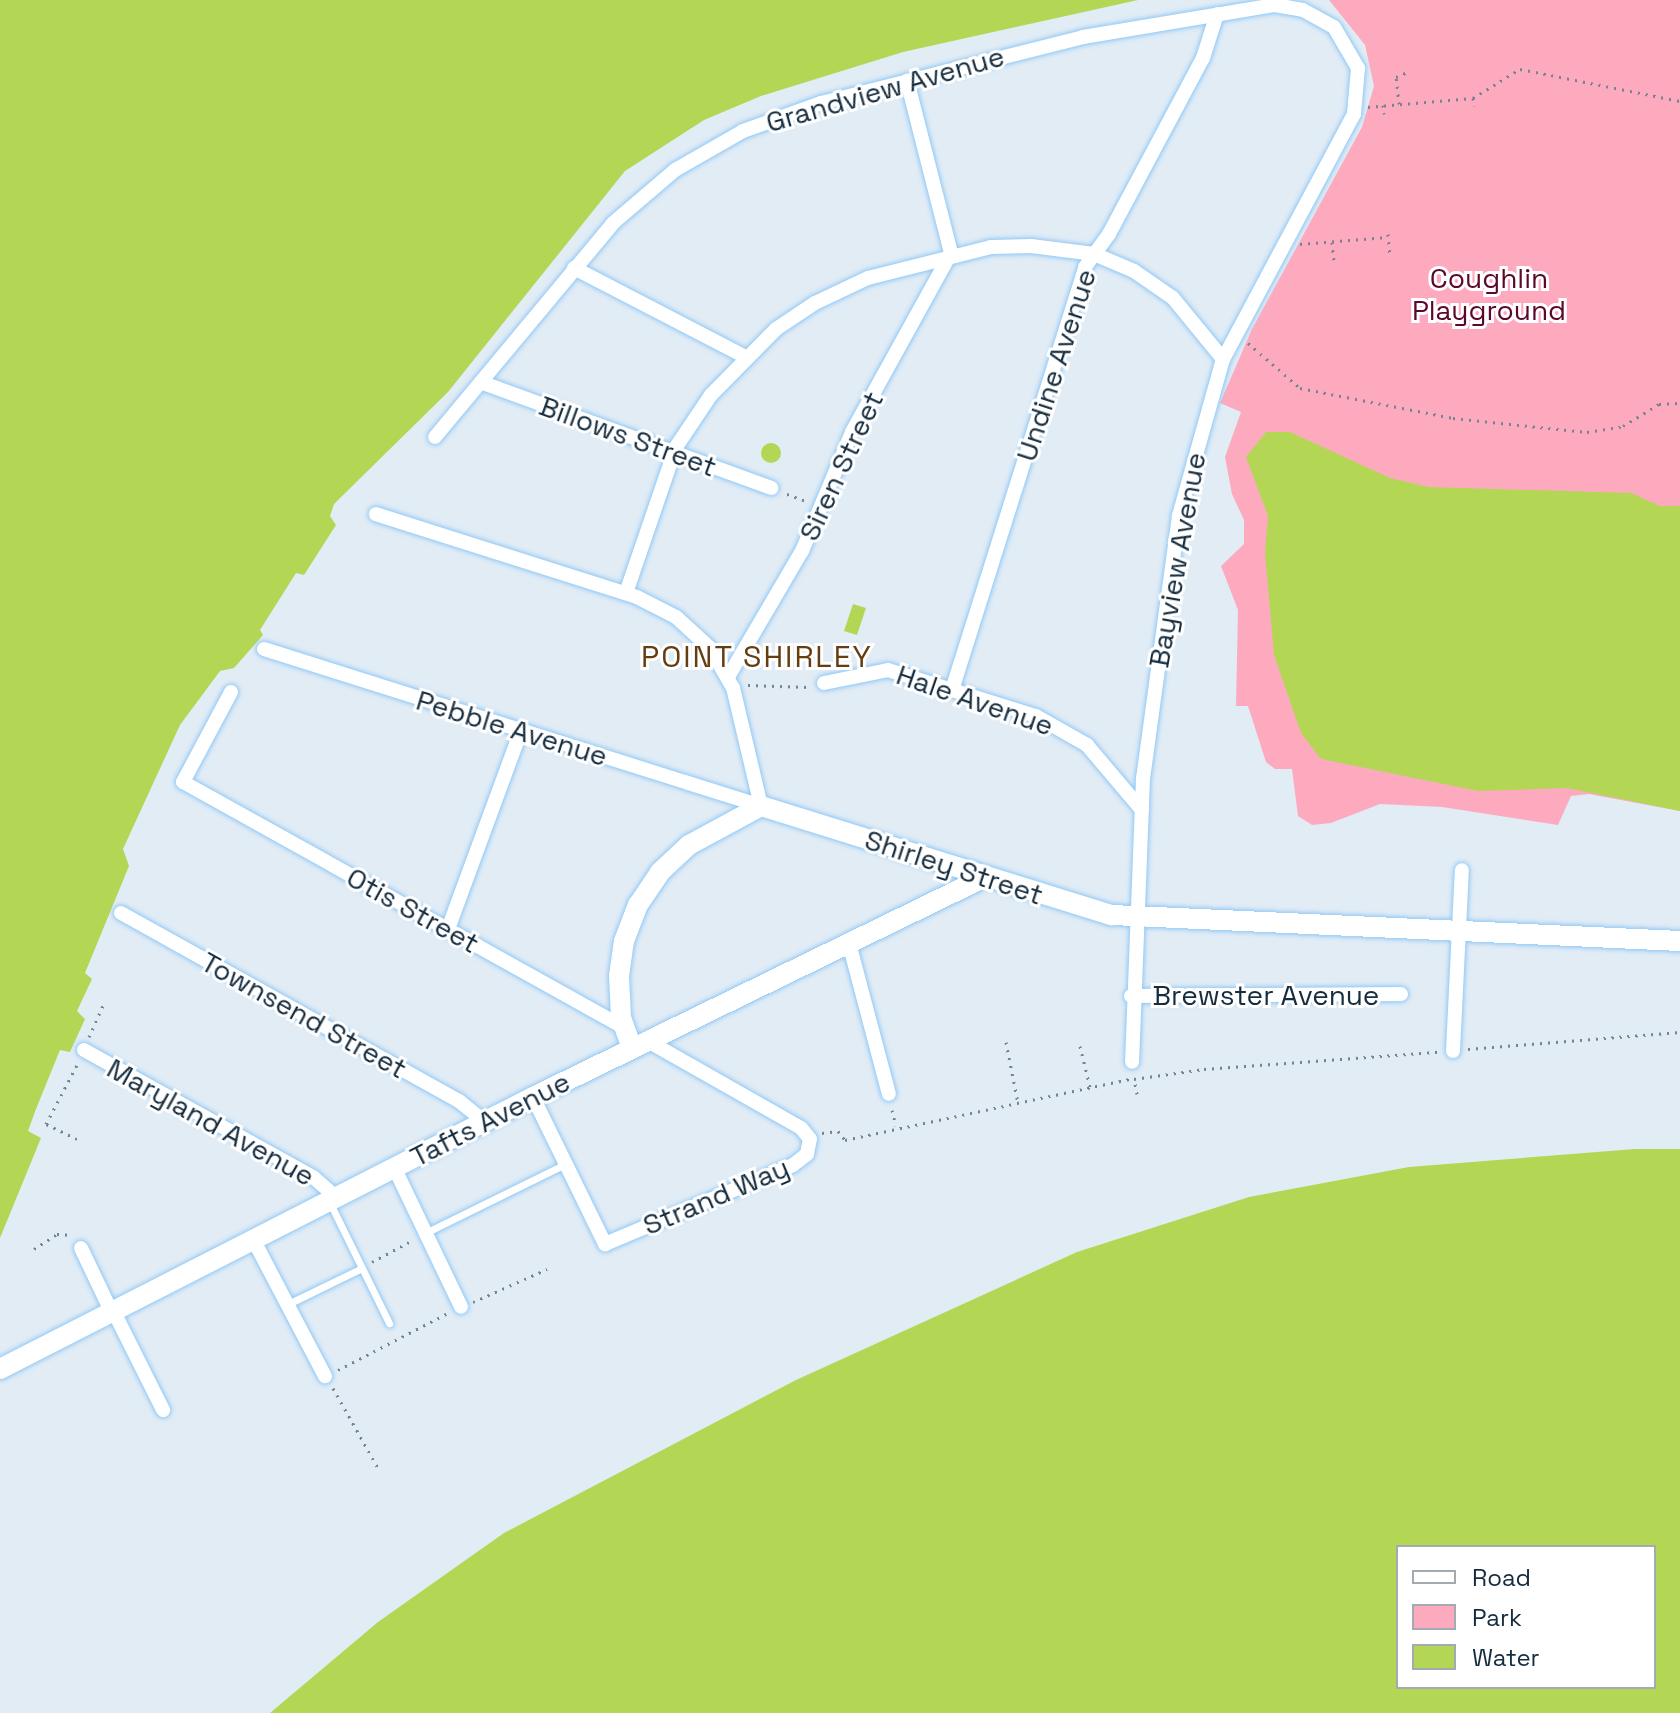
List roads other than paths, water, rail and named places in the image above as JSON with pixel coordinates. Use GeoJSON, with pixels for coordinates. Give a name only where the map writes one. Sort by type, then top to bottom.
{"type":"FeatureCollection","features":[{"type":"Feature","properties":{"kind":"main road","name":"Shirley Street"},"geometry":{"type":"LineString","coordinates":[[761,806],[1101,913],[1680,941]]}},
{"type":"Feature","properties":{"kind":"main road"},"geometry":{"type":"LineString","coordinates":[[640,1044],[623,1027],[618,998],[621,953],[644,894],[699,837],[761,806]]}},
{"type":"Feature","properties":{"kind":"main road","name":"Tafts Avenue"},"geometry":{"type":"LineString","coordinates":[[0,1369],[484,1121],[985,877]]}},
{"type":"Feature","properties":{"kind":"street","name":"Grandview Avenue"},"geometry":{"type":"LineString","coordinates":[[435,437],[483,383],[574,268],[637,201],[715,145],[788,112],[1059,42],[1275,5],[1317,15]]}},
{"type":"Feature","properties":{"kind":"street","name":"Undine Avenue"},"geometry":{"type":"LineString","coordinates":[[952,690],[1081,277],[1203,58],[1217,14]]}},
{"type":"Feature","properties":{"kind":"street","name":"Bayview Avenue"},"geometry":{"type":"LineString","coordinates":[[1132,1062],[1131,996],[1142,810],[1173,547],[1223,359],[1356,108],[1356,61],[1338,31],[1317,15]]}},
{"type":"Feature","properties":{"kind":"street"},"geometry":{"type":"LineString","coordinates":[[907,81],[951,253]]}},
{"type":"Feature","properties":{"kind":"street"},"geometry":{"type":"LineString","coordinates":[[626,593],[674,452],[744,356],[785,322],[834,292],[951,253],[1019,245],[1094,254],[1134,271],[1173,298],[1223,359]]}},
{"type":"Feature","properties":{"kind":"street","name":"Siren Street"},"geometry":{"type":"LineString","coordinates":[[728,677],[802,551],[852,432],[951,253]]}},
{"type":"Feature","properties":{"kind":"street"},"geometry":{"type":"LineString","coordinates":[[574,268],[744,356]]}},
{"type":"Feature","properties":{"kind":"street","name":"Billows Street"},"geometry":{"type":"LineString","coordinates":[[483,383],[772,488]]}},
{"type":"Feature","properties":{"kind":"street"},"geometry":{"type":"LineString","coordinates":[[376,514],[626,593],[690,628],[728,677],[741,708],[761,806]]}},
{"type":"Feature","properties":{"kind":"street","name":"Pebble Avenue"},"geometry":{"type":"LineString","coordinates":[[264,649],[761,806]]}},
{"type":"Feature","properties":{"kind":"street","name":"Hale Avenue"},"geometry":{"type":"LineString","coordinates":[[824,683],[882,669],[1068,731],[1094,753],[1142,810]]}},
{"type":"Feature","properties":{"kind":"street","name":"Otis Street"},"geometry":{"type":"LineString","coordinates":[[231,692],[183,782],[623,1027]]}},
{"type":"Feature","properties":{"kind":"street"},"geometry":{"type":"LineString","coordinates":[[448,929],[521,731]]}},
{"type":"Feature","properties":{"kind":"street"},"geometry":{"type":"LineString","coordinates":[[1446,1051],[1460,931],[1462,870]]}},
{"type":"Feature","properties":{"kind":"street","name":"Townsend Street"},"geometry":{"type":"LineString","coordinates":[[121,913],[459,1101],[484,1121]]}},
{"type":"Feature","properties":{"kind":"street"},"geometry":{"type":"LineString","coordinates":[[849,943],[889,1094]]}},
{"type":"Feature","properties":{"kind":"street","name":"Brewster Avenue"},"geometry":{"type":"LineString","coordinates":[[1131,996],[1401,994]]}},
{"type":"Feature","properties":{"kind":"street","name":"Strand Way"},"geometry":{"type":"LineString","coordinates":[[565,1164],[605,1244],[799,1162],[809,1149],[808,1135],[640,1044]]}},
{"type":"Feature","properties":{"kind":"street","name":"Maryland Avenue"},"geometry":{"type":"LineString","coordinates":[[84,1050],[313,1177],[332,1199]]}},
{"type":"Feature","properties":{"kind":"street"},"geometry":{"type":"LineString","coordinates":[[533,1097],[565,1164]]}},
{"type":"Feature","properties":{"kind":"street"},"geometry":{"type":"LineString","coordinates":[[394,1167],[461,1307]]}},
{"type":"Feature","properties":{"kind":"street"},"geometry":{"type":"LineString","coordinates":[[253,1239],[325,1376]]}},
{"type":"Feature","properties":{"kind":"street"},"geometry":{"type":"LineString","coordinates":[[81,1248],[163,1410]]}},
{"type":"Feature","properties":{"kind":"lane"},"geometry":{"type":"LineString","coordinates":[[425,1233],[565,1164]]}},
{"type":"Feature","properties":{"kind":"lane"},"geometry":{"type":"LineString","coordinates":[[332,1199],[389,1323]]}},
{"type":"Feature","properties":{"kind":"lane"},"geometry":{"type":"LineString","coordinates":[[286,1305],[362,1268]]}},
{"type":"Feature","properties":{"kind":"water"},"geometry":{"type":"Polygon","coordinates":[[[0,0],[1138,0],[903,52],[761,96],[704,120],[625,171],[448,392],[334,504],[330,516],[336,525],[304,575],[296,573],[260,630],[263,635],[234,668],[220,671],[180,725],[123,849],[129,866],[85,973],[92,979],[77,1011],[85,1019],[70,1052],[60,1050],[36,1109],[28,1131],[41,1138],[0,1238],[0,0]]]}},
{"type":"Feature","properties":{"kind":"water"},"geometry":{"type":"Polygon","coordinates":[[[1266,432],[1290,432],[1390,478],[1429,487],[1631,493],[1660,506],[1680,506],[1680,811],[1567,788],[1478,791],[1321,759],[1301,733],[1274,655],[1265,553],[1268,516],[1246,457],[1266,432]]]}},
{"type":"Feature","properties":{"kind":"water"},"geometry":{"type":"Polygon","coordinates":[[[771,443],[778,446],[781,453],[778,460],[771,463],[764,460],[761,453],[764,446],[771,443]]]}},
{"type":"Feature","properties":{"kind":"water"},"geometry":{"type":"Polygon","coordinates":[[[853,604],[866,608],[857,635],[844,631],[853,604]]]}},
{"type":"Feature","properties":{"kind":"water"},"geometry":{"type":"Polygon","coordinates":[[[1635,1149],[1680,1149],[1680,1713],[270,1713],[378,1622],[504,1533],[796,1380],[1077,1252],[1249,1197],[1409,1167],[1635,1149]]]}},
{"type":"Feature","properties":{"kind":"district","name":"POINT SHIRLEY"},"geometry":{"type":"Point","coordinates":[757,657]}},
{"type":"Feature","properties":{"kind":"park label","name":"Coughlin Playground"},"geometry":{"type":"Point","coordinates":[1489,294]}}]}
